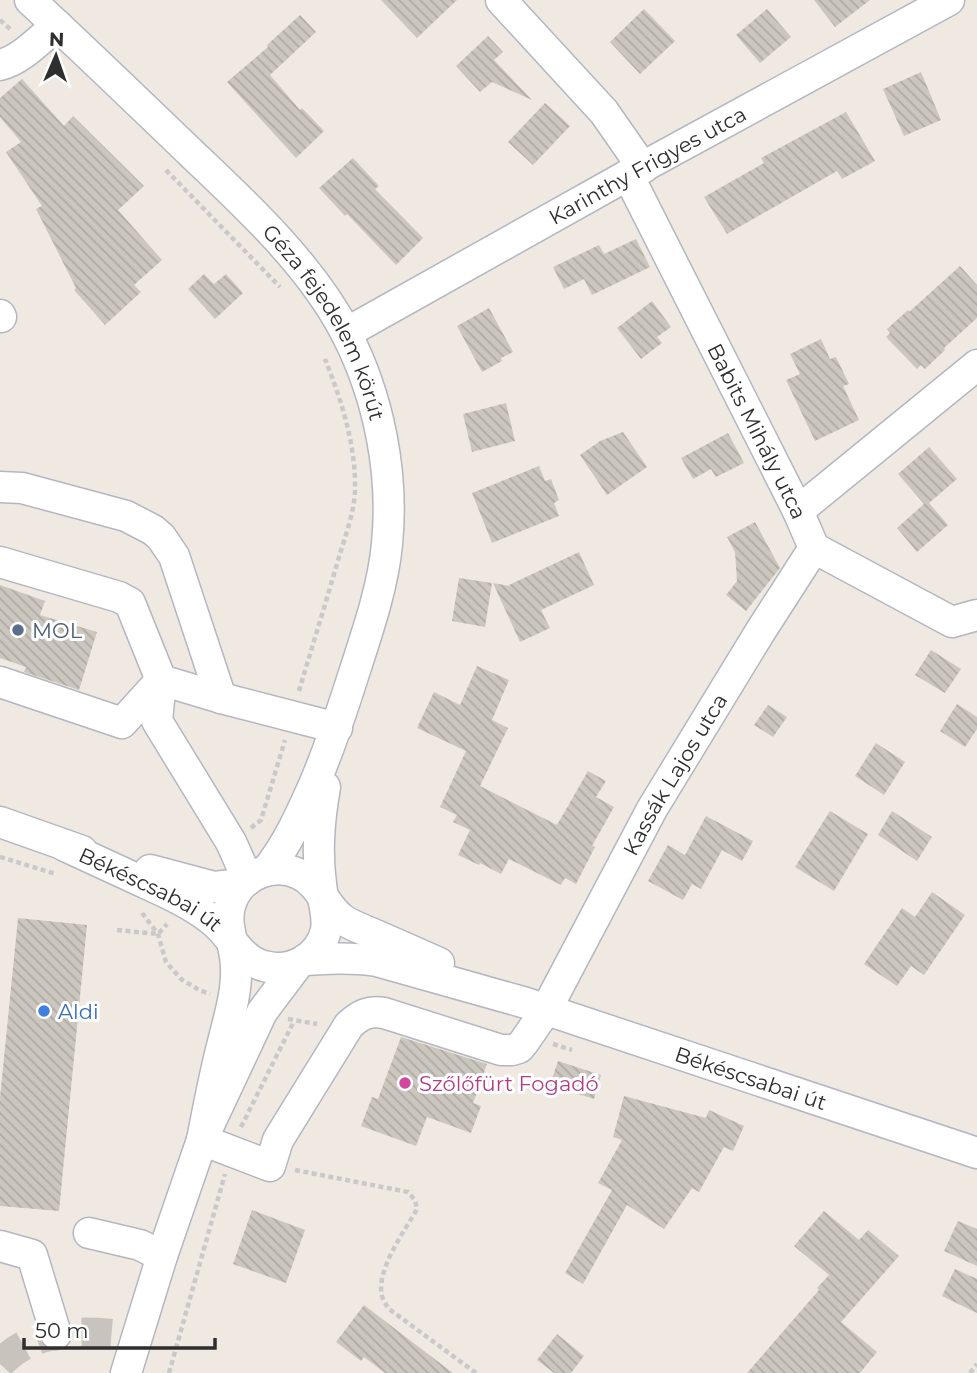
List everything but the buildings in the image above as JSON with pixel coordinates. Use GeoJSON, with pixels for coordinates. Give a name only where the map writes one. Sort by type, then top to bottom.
{"type":"FeatureCollection","features":[{"type":"Feature","properties":{"kind":"street","name":"Géza fejedelem körút"},"geometry":{"type":"LineString","coordinates":[[30,0],[242,201],[284,247],[312,281],[346,333],[374,404],[384,452],[388,506],[387,544],[380,586],[335,734],[299,820],[281,853],[253,878]]}},
{"type":"Feature","properties":{"kind":"street","name":"Babits Mihály utca"},"geometry":{"type":"LineString","coordinates":[[501,0],[604,112],[636,172],[814,548]]}},
{"type":"Feature","properties":{"kind":"street","name":"Karinthy Frigyes utca"},"geometry":{"type":"LineString","coordinates":[[346,333],[936,3]]}},
{"type":"Feature","properties":{"kind":"street"},"geometry":{"type":"LineString","coordinates":[[0,65],[7,64],[30,48],[57,25]]}},
{"type":"Feature","properties":{"kind":"street"},"geometry":{"type":"LineString","coordinates":[[798,511],[977,365]]}},
{"type":"Feature","properties":{"kind":"street"},"geometry":{"type":"LineString","coordinates":[[0,487],[22,488],[126,516],[161,537],[174,556],[221,698]]}},
{"type":"Feature","properties":{"kind":"street"},"geometry":{"type":"LineString","coordinates":[[814,548],[965,618]]}},
{"type":"Feature","properties":{"kind":"street","name":"Kassák Lajos utca"},"geometry":{"type":"LineString","coordinates":[[527,1037],[536,1006],[652,809],[814,548]]}},
{"type":"Feature","properties":{"kind":"street"},"geometry":{"type":"LineString","coordinates":[[0,562],[119,597],[130,603],[161,680],[157,721],[253,878]]}},
{"type":"Feature","properties":{"kind":"street"},"geometry":{"type":"LineString","coordinates":[[161,680],[292,716],[335,734]]}},
{"type":"Feature","properties":{"kind":"street"},"geometry":{"type":"LineString","coordinates":[[0,682],[122,723],[161,680]]}},
{"type":"Feature","properties":{"kind":"street","name":"Géza fejedelem körút"},"geometry":{"type":"LineString","coordinates":[[324,900],[319,825],[335,734]]}},
{"type":"Feature","properties":{"kind":"street","name":"Békéscsabai út"},"geometry":{"type":"LineString","coordinates":[[0,822],[65,846],[215,887],[283,869],[298,873],[311,882],[342,920],[536,1006]]}},
{"type":"Feature","properties":{"kind":"street","name":"Békéscsabai út"},"geometry":{"type":"LineString","coordinates":[[65,846],[182,901],[214,921],[245,956],[259,965],[291,967],[302,962],[342,958],[377,961],[536,1006],[977,1153]]}},
{"type":"Feature","properties":{"kind":"street","name":"Békéscsabai út"},"geometry":{"type":"LineString","coordinates":[[232,940],[228,927],[228,911],[233,897],[253,878]]}},
{"type":"Feature","properties":{"kind":"street"},"geometry":{"type":"LineString","coordinates":[[126,1373],[202,1140],[262,1012],[302,962],[316,950],[324,937],[327,914],[324,900]]}},
{"type":"Feature","properties":{"kind":"street"},"geometry":{"type":"LineString","coordinates":[[202,1140],[232,1002],[236,964],[232,940]]}},
{"type":"Feature","properties":{"kind":"street"},"geometry":{"type":"LineString","coordinates":[[202,1140],[270,1166],[278,1140],[330,1030],[349,1025],[362,1015],[378,1012],[501,1050],[519,1048],[527,1037]]}},
{"type":"Feature","properties":{"kind":"street"},"geometry":{"type":"LineString","coordinates":[[89,1233],[140,1245],[162,1256]]}},
{"type":"Feature","properties":{"kind":"street"},"geometry":{"type":"LineString","coordinates":[[0,1246],[32,1255],[56,1334]]}},
{"type":"Feature","properties":{"kind":"path"},"geometry":{"type":"LineString","coordinates":[[0,20],[30,48]]}},
{"type":"Feature","properties":{"kind":"path"},"geometry":{"type":"LineString","coordinates":[[160,164],[285,292]]}},
{"type":"Feature","properties":{"kind":"path"},"geometry":{"type":"LineString","coordinates":[[230,842],[261,820],[348,525],[355,492],[347,427],[338,393],[321,349]]}},
{"type":"Feature","properties":{"kind":"path"},"geometry":{"type":"LineString","coordinates":[[0,857],[63,876]]}},
{"type":"Feature","properties":{"kind":"path"},"geometry":{"type":"LineString","coordinates":[[158,934],[177,914],[182,901]]}},
{"type":"Feature","properties":{"kind":"path"},"geometry":{"type":"LineString","coordinates":[[139,909],[158,934],[166,962],[181,979],[199,990],[232,1002]]}},
{"type":"Feature","properties":{"kind":"path"},"geometry":{"type":"LineString","coordinates":[[117,930],[158,934]]}},
{"type":"Feature","properties":{"kind":"path"},"geometry":{"type":"LineString","coordinates":[[262,1012],[330,1030]]}},
{"type":"Feature","properties":{"kind":"path"},"geometry":{"type":"LineString","coordinates":[[169,1373],[231,1152],[293,1021]]}},
{"type":"Feature","properties":{"kind":"path"},"geometry":{"type":"LineString","coordinates":[[527,1037],[579,1052]]}},
{"type":"Feature","properties":{"kind":"path"},"geometry":{"type":"LineString","coordinates":[[270,1166],[408,1192],[415,1199],[417,1209],[386,1265],[382,1297],[389,1309],[476,1373]]}},
{"type":"Feature","properties":{"kind":"path"},"geometry":{"type":"LineString","coordinates":[[970,1373],[977,1364]]}},
{"type":"Feature","properties":{"kind":"tunnel"},"geometry":{"type":"LineString","coordinates":[[0,1364],[14,1351],[47,1337],[82,1333],[138,1337]]}},
{"type":"Feature","properties":{"kind":"place","name":"MOL"},"geometry":{"type":"Point","coordinates":[18,630]}},
{"type":"Feature","properties":{"kind":"place","name":"Aldi"},"geometry":{"type":"Point","coordinates":[44,1011]}},
{"type":"Feature","properties":{"kind":"place","name":"Szőlőfürt Fogadó"},"geometry":{"type":"Point","coordinates":[405,1083]}}]}
